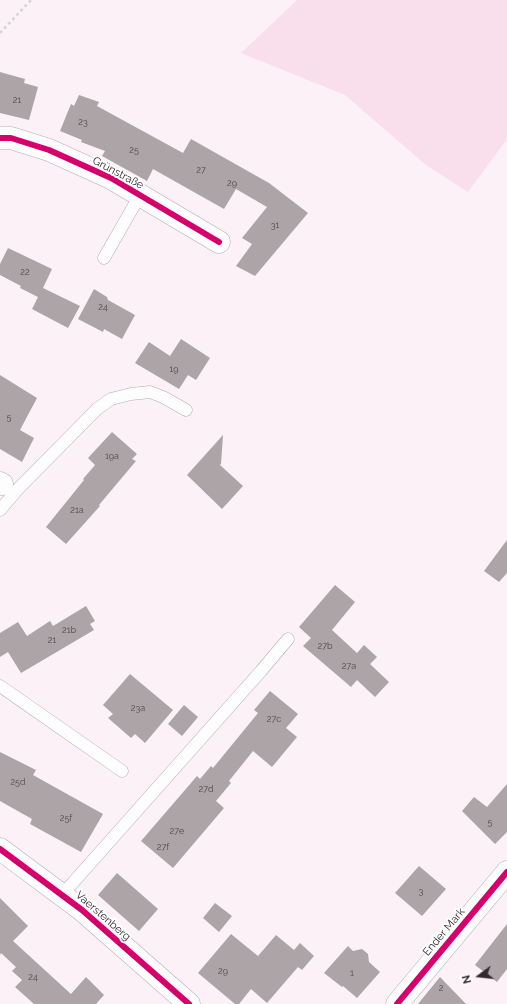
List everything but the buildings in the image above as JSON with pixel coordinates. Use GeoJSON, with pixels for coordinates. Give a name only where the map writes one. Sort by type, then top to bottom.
{"type":"FeatureCollection","features":[{"type":"Feature","properties":{"kind":"street","name":"Grünstraße"},"geometry":{"type":"LineString","coordinates":[[0,138],[11,138],[49,150],[111,178],[219,242]]}},
{"type":"Feature","properties":{"kind":"street","name":"Vaerstenberg"},"geometry":{"type":"LineString","coordinates":[[0,849],[62,894],[189,1004]]}},
{"type":"Feature","properties":{"kind":"street","name":"Ender Mark"},"geometry":{"type":"LineString","coordinates":[[397,1004],[507,872]]}},
{"type":"Feature","properties":{"kind":"lane"},"geometry":{"type":"LineString","coordinates":[[104,258],[140,195]]}},
{"type":"Feature","properties":{"kind":"lane"},"geometry":{"type":"LineString","coordinates":[[0,510],[17,490],[97,409],[111,399],[132,394],[150,392],[163,396],[186,410]]}},
{"type":"Feature","properties":{"kind":"lane"},"geometry":{"type":"LineString","coordinates":[[62,894],[256,677],[288,639]]}},
{"type":"Feature","properties":{"kind":"lane"},"geometry":{"type":"LineString","coordinates":[[0,686],[122,771]]}},
{"type":"Feature","properties":{"kind":"path"},"geometry":{"type":"LineString","coordinates":[[0,33],[31,0]]}},
{"type":"Feature","properties":{"kind":"shaded area"},"geometry":{"type":"Polygon","coordinates":[[[297,0],[507,0],[507,139],[468,192],[426,165],[345,95],[241,53],[297,0]]]}},
{"type":"Feature","properties":{"kind":"cycle path"},"geometry":{"type":"LineString","coordinates":[[0,138],[11,138],[49,150],[111,178],[219,242]]}},
{"type":"Feature","properties":{"kind":"cycle path"},"geometry":{"type":"LineString","coordinates":[[0,849],[82,910],[189,1004]]}},
{"type":"Feature","properties":{"kind":"cycle path"},"geometry":{"type":"LineString","coordinates":[[397,1004],[507,872]]}}]}
